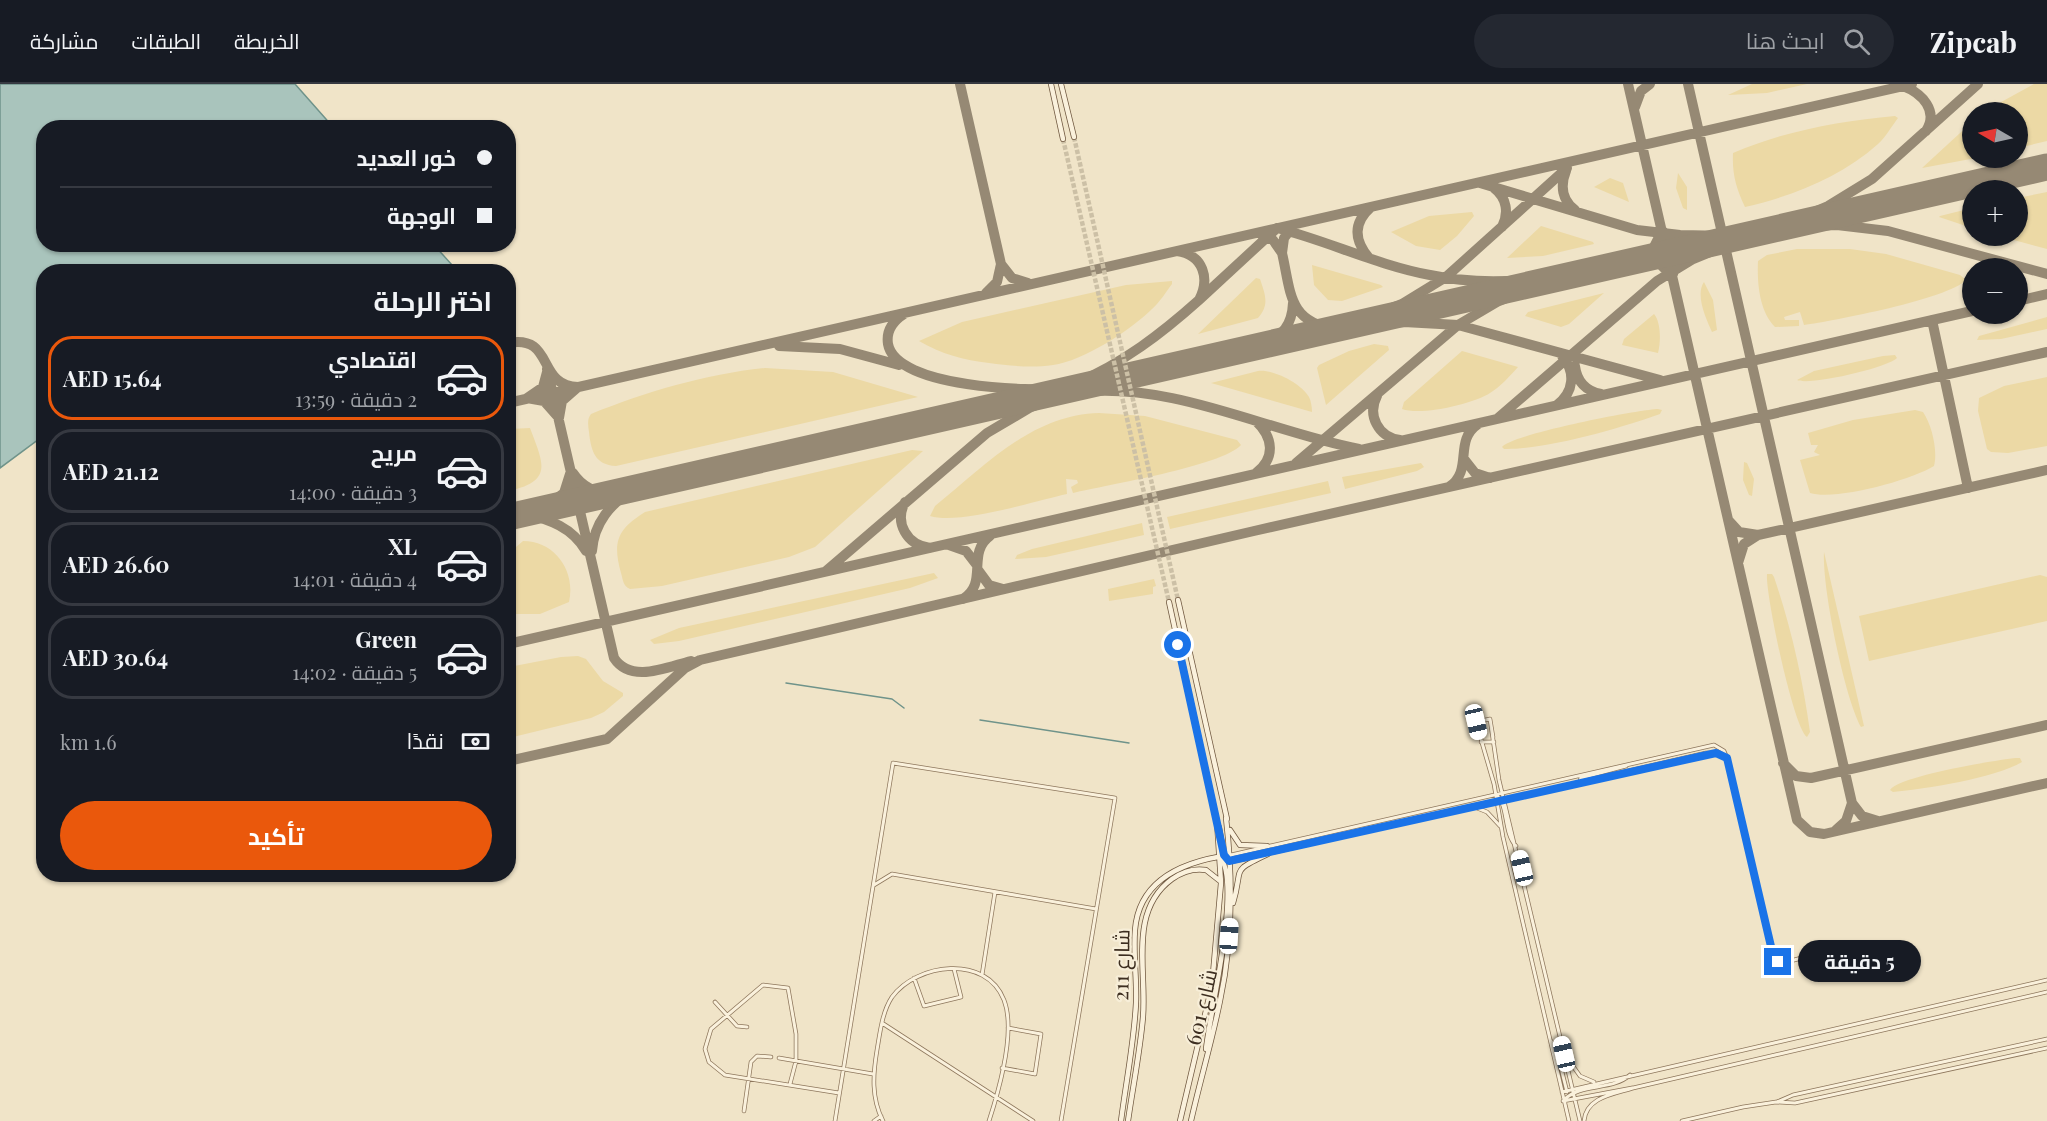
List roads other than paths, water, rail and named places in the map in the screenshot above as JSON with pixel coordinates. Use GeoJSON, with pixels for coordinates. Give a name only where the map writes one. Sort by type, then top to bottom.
{"type":"FeatureCollection","features":[{"type":"Feature","properties":{"kind":"main road"},"geometry":{"type":"LineString","coordinates":[[1051,84],[1064,139]]}},
{"type":"Feature","properties":{"kind":"main road"},"geometry":{"type":"LineString","coordinates":[[1061,84],[1074,137]]}},
{"type":"Feature","properties":{"kind":"main road"},"geometry":{"type":"LineString","coordinates":[[1178,600],[1226,818],[1233,837],[1240,845],[1267,846]]}},
{"type":"Feature","properties":{"kind":"main road"},"geometry":{"type":"LineString","coordinates":[[1169,603],[1216,822],[1222,834],[1225,856],[1230,862]]}},
{"type":"Feature","properties":{"kind":"main road"},"geometry":{"type":"LineString","coordinates":[[1204,1060],[1224,943],[1226,818]]}},
{"type":"Feature","properties":{"kind":"main road"},"geometry":{"type":"LineString","coordinates":[[1231,909],[1241,868],[1250,861],[1268,854]]}},
{"type":"Feature","properties":{"kind":"main road","name":"شارع 601"},"geometry":{"type":"LineString","coordinates":[[1180,1121],[1212,985],[1225,856]]}},
{"type":"Feature","properties":{"kind":"main road","name":"شارع 211"},"geometry":{"type":"LineString","coordinates":[[1120,1121],[1135,1016],[1135,933],[1139,910],[1151,889],[1169,872],[1186,865],[1225,856]]}},
{"type":"Feature","properties":{"kind":"main road","name":"شارع 601"},"geometry":{"type":"LineString","coordinates":[[1191,1121],[1223,988],[1231,909],[1230,862]]}},
{"type":"Feature","properties":{"kind":"main road","name":"شارع 211"},"geometry":{"type":"LineString","coordinates":[[1128,1121],[1143,1017],[1142,933],[1148,909],[1163,887],[1185,872],[1206,870],[1215,875],[1221,884]]}},
{"type":"Feature","properties":{"kind":"street"},"geometry":{"type":"LineString","coordinates":[[1569,1121],[1501,827],[1501,800],[1503,792],[1490,719],[1476,722],[1495,794],[1501,800],[1517,847],[1571,1092],[1582,1121]]}},
{"type":"Feature","properties":{"kind":"street"},"geometry":{"type":"LineString","coordinates":[[1481,742],[1494,739]]}},
{"type":"Feature","properties":{"kind":"street"},"geometry":{"type":"LineString","coordinates":[[1225,856],[1710,745],[1720,747],[1727,756],[1773,957],[1783,963],[1831,950]]}},
{"type":"Feature","properties":{"kind":"street"},"geometry":{"type":"LineString","coordinates":[[1230,862],[1706,753],[1719,753],[1727,756]]}},
{"type":"Feature","properties":{"kind":"street"},"geometry":{"type":"LineString","coordinates":[[835,1121],[893,763],[1115,798],[1061,1121]]}},
{"type":"Feature","properties":{"kind":"street"},"geometry":{"type":"LineString","coordinates":[[1579,783],[1581,778],[1619,769],[1627,764]]}},
{"type":"Feature","properties":{"kind":"street"},"geometry":{"type":"LineString","coordinates":[[1470,806],[1487,812],[1501,827]]}},
{"type":"Feature","properties":{"kind":"street"},"geometry":{"type":"LineString","coordinates":[[874,885],[892,874],[1096,909]]}},
{"type":"Feature","properties":{"kind":"street"},"geometry":{"type":"LineString","coordinates":[[982,975],[995,892]]}},
{"type":"Feature","properties":{"kind":"street"},"geometry":{"type":"LineString","coordinates":[[914,978],[924,1006],[961,997],[954,968]]}},
{"type":"Feature","properties":{"kind":"street"},"geometry":{"type":"LineString","coordinates":[[884,1121],[875,1097],[873,1074],[881,1023],[892,998],[914,978],[933,970],[954,968],[970,970],[982,975],[1003,998],[1008,1028],[1002,1068],[989,1121]]}},
{"type":"Feature","properties":{"kind":"street"},"geometry":{"type":"LineString","coordinates":[[1563,1101],[1571,1092],[1631,1074],[2047,980]]}},
{"type":"Feature","properties":{"kind":"street"},"geometry":{"type":"LineString","coordinates":[[790,1084],[796,1061],[796,1034],[788,988],[763,985],[711,1029],[706,1040],[707,1056],[718,1071],[749,1078],[840,1093]]}},
{"type":"Feature","properties":{"kind":"street"},"geometry":{"type":"LineString","coordinates":[[1563,1101],[1633,1088],[2047,992]]}},
{"type":"Feature","properties":{"kind":"street"},"geometry":{"type":"LineString","coordinates":[[716,1002],[737,1026],[747,1027]]}},
{"type":"Feature","properties":{"kind":"street"},"geometry":{"type":"LineString","coordinates":[[881,1023],[1033,1121]]}},
{"type":"Feature","properties":{"kind":"street"},"geometry":{"type":"LineString","coordinates":[[1002,1068],[1035,1074],[1041,1034],[1008,1028]]}},
{"type":"Feature","properties":{"kind":"street"},"geometry":{"type":"LineString","coordinates":[[1682,1121],[1776,1102],[1793,1095],[2047,1039]]}},
{"type":"Feature","properties":{"kind":"street"},"geometry":{"type":"LineString","coordinates":[[1550,1040],[1557,1052],[1567,1090]]}},
{"type":"Feature","properties":{"kind":"street"},"geometry":{"type":"LineString","coordinates":[[1776,1102],[1795,1103],[2047,1048]]}},
{"type":"Feature","properties":{"kind":"street"},"geometry":{"type":"LineString","coordinates":[[1564,1054],[1580,1076],[1599,1082]]}},
{"type":"Feature","properties":{"kind":"street"},"geometry":{"type":"LineString","coordinates":[[744,1111],[751,1062],[757,1056],[771,1058]]}},
{"type":"Feature","properties":{"kind":"street"},"geometry":{"type":"LineString","coordinates":[[779,1058],[873,1074]]}},
{"type":"Feature","properties":{"kind":"street"},"geometry":{"type":"LineString","coordinates":[[1562,1092],[1619,1083],[1631,1074]]}},
{"type":"Feature","properties":{"kind":"street"},"geometry":{"type":"LineString","coordinates":[[1582,1121],[1586,1110],[1595,1101],[1633,1088]]}},
{"type":"Feature","properties":{"kind":"street"},"geometry":{"type":"LineString","coordinates":[[874,1121],[881,1116]]}},
{"type":"Feature","properties":{"kind":"water"},"geometry":{"type":"Polygon","coordinates":[[[0,84],[295,84],[327,120],[36,120],[36,252],[440,252],[451,264],[36,264],[36,441],[0,468],[0,84]]]}},
{"type":"Feature","properties":{"kind":"waterway"},"geometry":{"type":"LineString","coordinates":[[786,683],[892,699],[904,708]]}},
{"type":"Feature","properties":{"kind":"waterway"},"geometry":{"type":"LineString","coordinates":[[980,720],[1129,743]]}},
{"type":"Feature","properties":{"kind":"tunnel"},"geometry":{"type":"LineString","coordinates":[[1074,137],[1178,600]]}},
{"type":"Feature","properties":{"kind":"tunnel"},"geometry":{"type":"LineString","coordinates":[[1063,139],[1169,602]]}}]}
